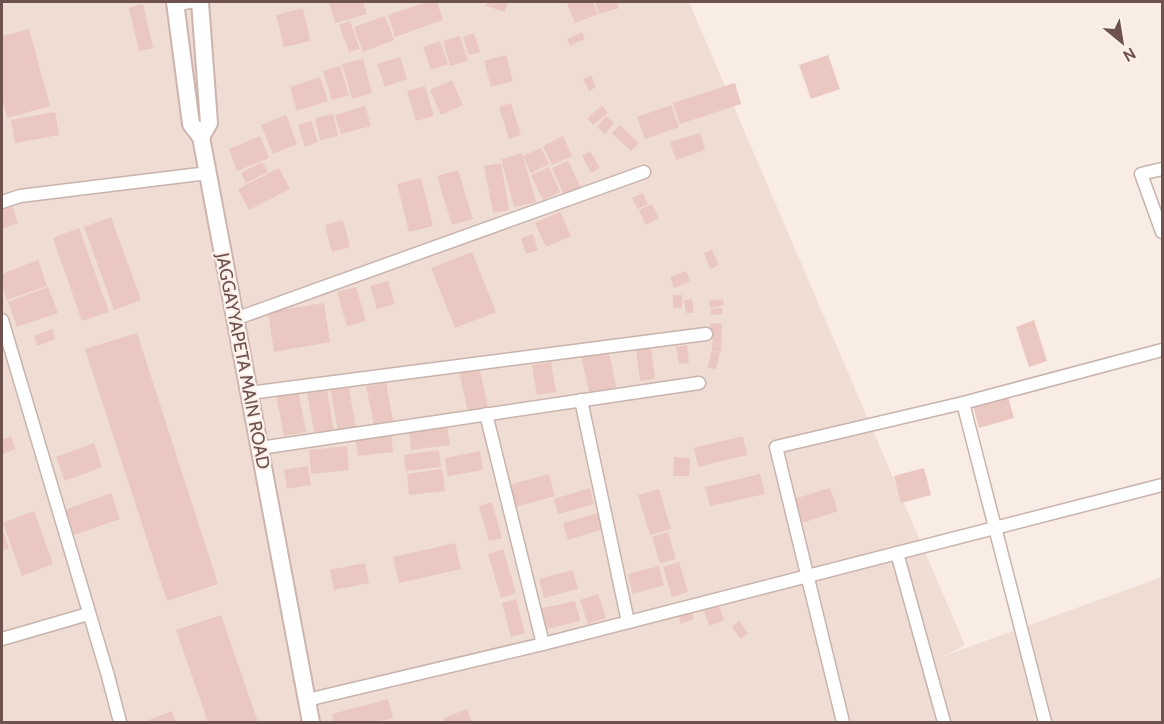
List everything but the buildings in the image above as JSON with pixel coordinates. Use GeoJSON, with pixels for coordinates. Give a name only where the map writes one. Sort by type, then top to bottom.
{"type":"FeatureCollection","features":[{"type":"Feature","properties":{"kind":"main road"},"geometry":{"type":"LineString","coordinates":[[200,2],[209,123],[201,137]]}},
{"type":"Feature","properties":{"kind":"main road","name":"JAGGAYYAPETA MAIN ROAD"},"geometry":{"type":"LineString","coordinates":[[181,3],[191,124],[201,137],[311,723]]}},
{"type":"Feature","properties":{"kind":"street"},"geometry":{"type":"LineString","coordinates":[[1162,170],[1141,174],[1162,232]]}},
{"type":"Feature","properties":{"kind":"street"},"geometry":{"type":"LineString","coordinates":[[235,319],[644,172]]}},
{"type":"Feature","properties":{"kind":"street"},"geometry":{"type":"LineString","coordinates":[[2,202],[20,196],[208,173]]}},
{"type":"Feature","properties":{"kind":"street"},"geometry":{"type":"LineString","coordinates":[[2,320],[120,723]]}},
{"type":"Feature","properties":{"kind":"street"},"geometry":{"type":"LineString","coordinates":[[249,393],[706,334]]}},
{"type":"Feature","properties":{"kind":"street"},"geometry":{"type":"LineString","coordinates":[[843,723],[776,447],[963,403],[1162,350]]}},
{"type":"Feature","properties":{"kind":"street"},"geometry":{"type":"LineString","coordinates":[[260,448],[699,383]]}},
{"type":"Feature","properties":{"kind":"street"},"geometry":{"type":"LineString","coordinates":[[581,400],[628,622]]}},
{"type":"Feature","properties":{"kind":"street"},"geometry":{"type":"LineString","coordinates":[[963,403],[1046,723]]}},
{"type":"Feature","properties":{"kind":"street"},"geometry":{"type":"LineString","coordinates":[[486,414],[543,644]]}},
{"type":"Feature","properties":{"kind":"street"},"geometry":{"type":"LineString","coordinates":[[307,700],[543,644],[1162,485]]}},
{"type":"Feature","properties":{"kind":"street"},"geometry":{"type":"LineString","coordinates":[[897,553],[944,723]]}},
{"type":"Feature","properties":{"kind":"street"},"geometry":{"type":"LineString","coordinates":[[2,639],[88,614]]}},
{"type":"Feature","properties":{"kind":"shaded area"},"geometry":{"type":"Polygon","coordinates":[[[2,2],[689,2],[965,645],[944,656],[1162,577],[1162,722],[2,722],[2,2]]]}}]}
